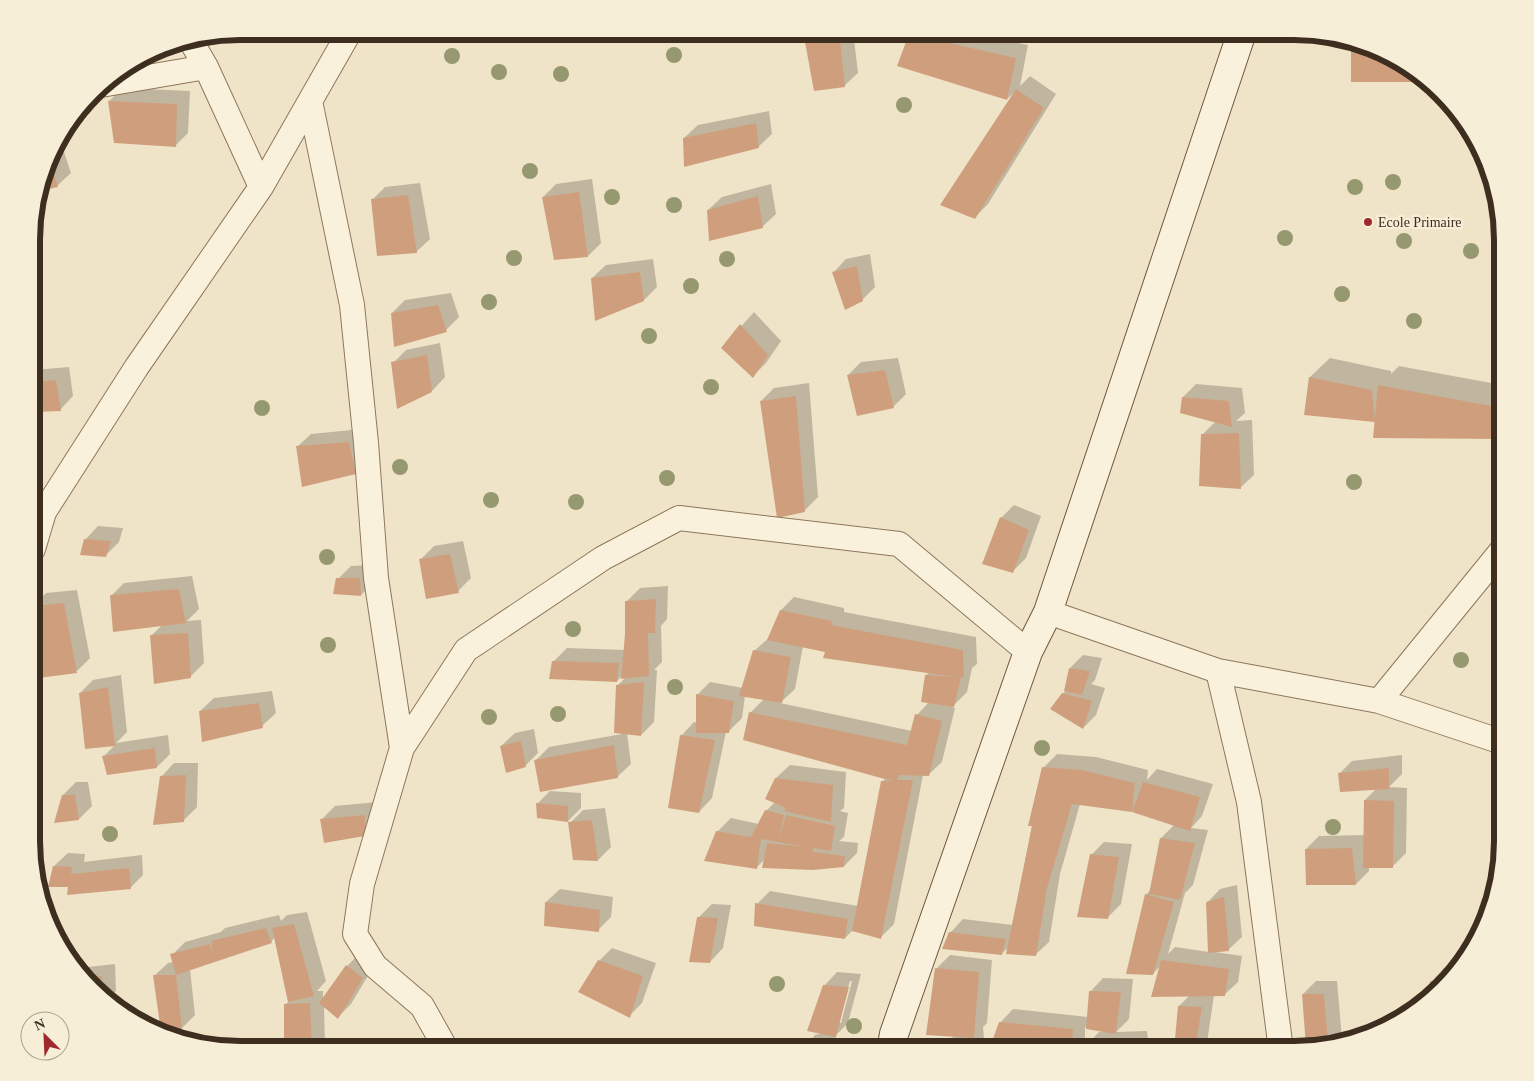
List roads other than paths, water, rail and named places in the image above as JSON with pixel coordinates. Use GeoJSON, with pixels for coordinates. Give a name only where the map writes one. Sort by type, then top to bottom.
{"type":"FeatureCollection","features":[{"type":"Feature","properties":{"kind":"main road"},"geometry":{"type":"LineString","coordinates":[[893,1041],[1028,652],[1048,612],[1239,40]]}},
{"type":"Feature","properties":{"kind":"street"},"geometry":{"type":"LineString","coordinates":[[40,517],[136,368],[261,187],[345,40]]}},
{"type":"Feature","properties":{"kind":"street"},"geometry":{"type":"LineString","coordinates":[[194,46],[206,67],[261,187]]}},
{"type":"Feature","properties":{"kind":"street"},"geometry":{"type":"LineString","coordinates":[[117,82],[206,67]]}},
{"type":"Feature","properties":{"kind":"street"},"geometry":{"type":"LineString","coordinates":[[310,101],[352,305],[366,443],[376,578],[402,748]]}},
{"type":"Feature","properties":{"kind":"street"},"geometry":{"type":"LineString","coordinates":[[442,1041],[422,1006],[375,966],[355,934],[362,884],[402,748],[466,650],[603,558],[679,518],[899,544],[1028,652]]}},
{"type":"Feature","properties":{"kind":"street"},"geometry":{"type":"LineString","coordinates":[[1379,701],[1494,560]]}},
{"type":"Feature","properties":{"kind":"street"},"geometry":{"type":"LineString","coordinates":[[1048,612],[1218,671],[1379,701],[1494,739]]}},
{"type":"Feature","properties":{"kind":"street"},"geometry":{"type":"LineString","coordinates":[[1218,671],[1249,802],[1280,1041]]}},
{"type":"Feature","properties":{"kind":"place","name":"Ecole Primaire"},"geometry":{"type":"Point","coordinates":[1368,222]}}]}
